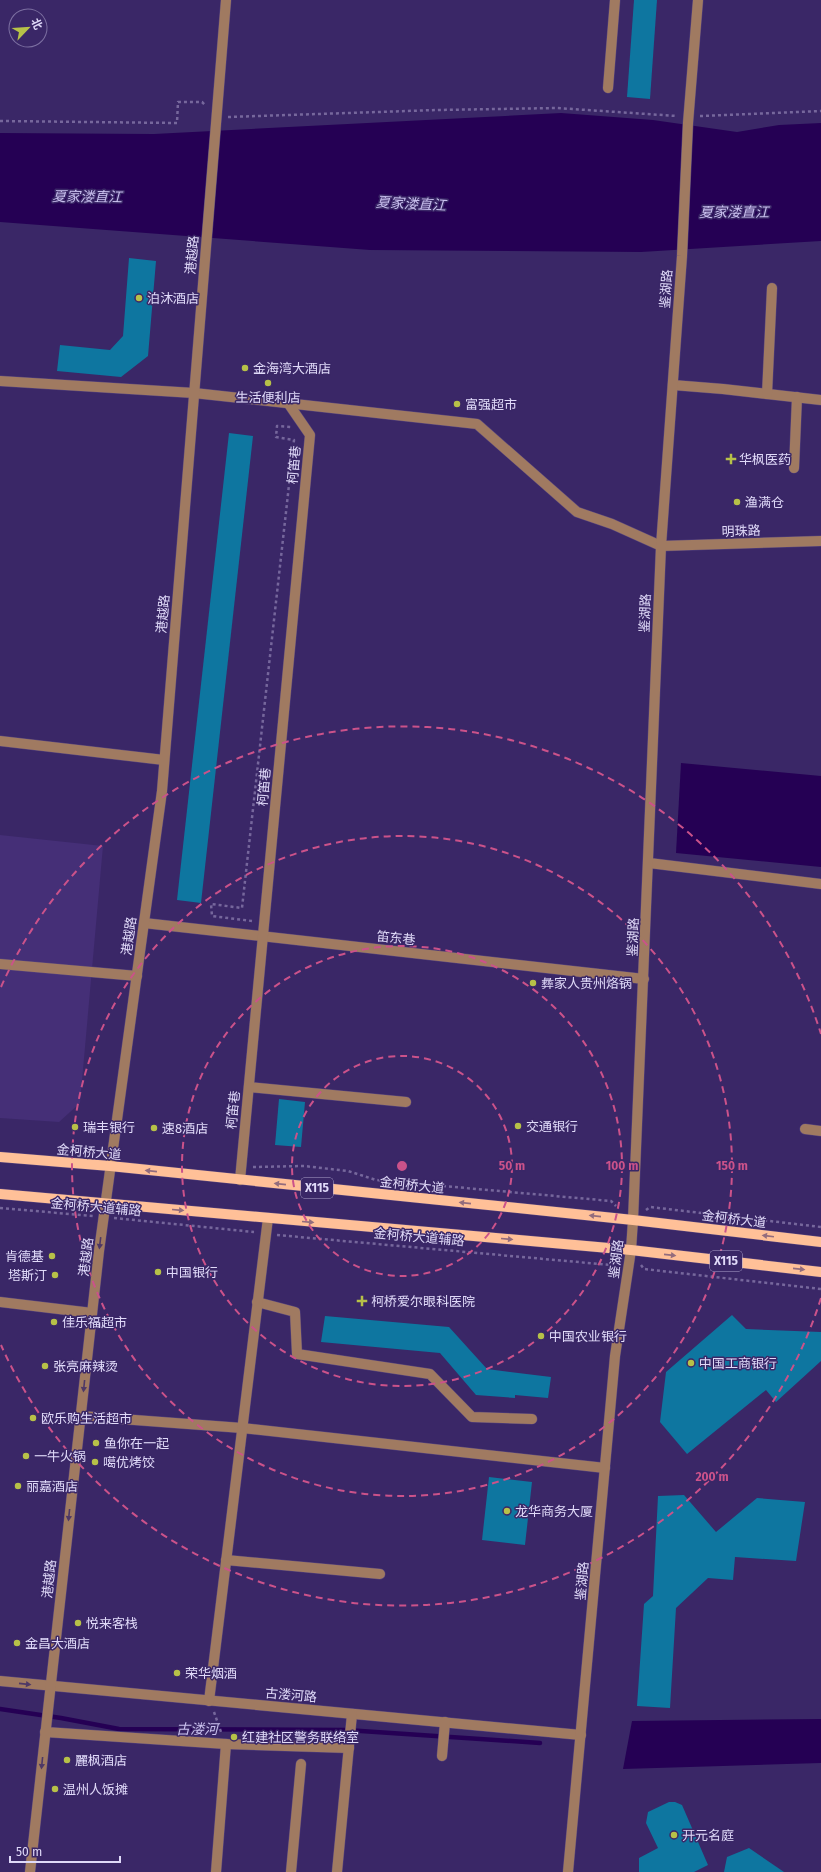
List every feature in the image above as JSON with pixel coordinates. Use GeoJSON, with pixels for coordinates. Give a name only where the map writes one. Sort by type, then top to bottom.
{"type":"FeatureCollection","features":[{"type":"Feature","properties":{"kind":"main road","name":"金柯桥大道"},"geometry":{"type":"LineString","coordinates":[[0,1158],[110,1166],[633,1220],[821,1242]]}},
{"type":"Feature","properties":{"kind":"main road","name":"X115"},"geometry":{"type":"LineString","coordinates":[[0,1194],[631,1250],[821,1272]]}},
{"type":"Feature","properties":{"kind":"street","name":"港越路"},"geometry":{"type":"LineString","coordinates":[[30,1872],[105,1204],[162,792],[226,0]]}},
{"type":"Feature","properties":{"kind":"street"},"geometry":{"type":"LineString","coordinates":[[608,88],[615,0]]}},
{"type":"Feature","properties":{"kind":"street","name":"鉴湖路"},"geometry":{"type":"LineString","coordinates":[[568,1872],[616,1356],[631,1250],[649,863],[661,546],[682,256],[688,120],[698,0]]}},
{"type":"Feature","properties":{"kind":"street"},"geometry":{"type":"LineString","coordinates":[[767,394],[772,288]]}},
{"type":"Feature","properties":{"kind":"street"},"geometry":{"type":"LineString","coordinates":[[0,381],[194,393],[477,424],[577,512],[612,524],[661,546]]}},
{"type":"Feature","properties":{"kind":"street"},"geometry":{"type":"LineString","coordinates":[[672,385],[821,400]]}},
{"type":"Feature","properties":{"kind":"street"},"geometry":{"type":"LineString","coordinates":[[794,468],[797,397]]}},
{"type":"Feature","properties":{"kind":"street","name":"柯笛巷"},"geometry":{"type":"LineString","coordinates":[[240,1180],[310,435],[288,403]]}},
{"type":"Feature","properties":{"kind":"street","name":"明珠路"},"geometry":{"type":"LineString","coordinates":[[661,546],[821,541]]}},
{"type":"Feature","properties":{"kind":"street"},"geometry":{"type":"LineString","coordinates":[[0,741],[164,760]]}},
{"type":"Feature","properties":{"kind":"street"},"geometry":{"type":"LineString","coordinates":[[649,863],[821,884]]}},
{"type":"Feature","properties":{"kind":"street","name":"笛东巷"},"geometry":{"type":"LineString","coordinates":[[144,923],[644,979]]}},
{"type":"Feature","properties":{"kind":"street"},"geometry":{"type":"LineString","coordinates":[[0,964],[137,976]]}},
{"type":"Feature","properties":{"kind":"street"},"geometry":{"type":"LineString","coordinates":[[249,1087],[406,1102]]}},
{"type":"Feature","properties":{"kind":"street"},"geometry":{"type":"LineString","coordinates":[[804,1129],[821,1131]]}},
{"type":"Feature","properties":{"kind":"street"},"geometry":{"type":"LineString","coordinates":[[209,1701],[268,1218]]}},
{"type":"Feature","properties":{"kind":"street"},"geometry":{"type":"LineString","coordinates":[[0,1302],[92,1313]]}},
{"type":"Feature","properties":{"kind":"street"},"geometry":{"type":"LineString","coordinates":[[257,1302],[294,1312],[297,1354],[430,1374],[472,1417],[532,1419]]}},
{"type":"Feature","properties":{"kind":"street"},"geometry":{"type":"LineString","coordinates":[[81,1416],[242,1428],[605,1468]]}},
{"type":"Feature","properties":{"kind":"street"},"geometry":{"type":"LineString","coordinates":[[226,1560],[380,1574]]}},
{"type":"Feature","properties":{"kind":"street","name":"古溇河路"},"geometry":{"type":"LineString","coordinates":[[0,1681],[209,1701],[352,1719],[581,1735]]}},
{"type":"Feature","properties":{"kind":"street"},"geometry":{"type":"LineString","coordinates":[[337,1872],[352,1719]]}},
{"type":"Feature","properties":{"kind":"street"},"geometry":{"type":"LineString","coordinates":[[442,1751],[444,1725]]}},
{"type":"Feature","properties":{"kind":"street"},"geometry":{"type":"LineString","coordinates":[[46,1728],[226,1744],[349,1742]]}},
{"type":"Feature","properties":{"kind":"street"},"geometry":{"type":"LineString","coordinates":[[216,1872],[226,1744]]}},
{"type":"Feature","properties":{"kind":"street"},"geometry":{"type":"LineString","coordinates":[[291,1872],[301,1764]]}},
{"type":"Feature","properties":{"kind":"path"},"geometry":{"type":"LineString","coordinates":[[0,121],[177,123],[178,102],[202,102],[217,117],[429,110],[557,108],[688,120],[821,111]]}},
{"type":"Feature","properties":{"kind":"path"},"geometry":{"type":"LineString","coordinates":[[264,923],[212,916],[211,904],[242,908],[294,440],[276,437],[277,426],[305,428]]}},
{"type":"Feature","properties":{"kind":"path"},"geometry":{"type":"LineString","coordinates":[[241,1168],[304,1166],[348,1171],[376,1180],[611,1201],[633,1220],[650,1207],[821,1227]]}},
{"type":"Feature","properties":{"kind":"path","name":"金柯桥大道辅路"},"geometry":{"type":"LineString","coordinates":[[0,1208],[611,1265],[631,1250]]}},
{"type":"Feature","properties":{"kind":"path"},"geometry":{"type":"LineString","coordinates":[[631,1250],[644,1269],[821,1288]]}},
{"type":"Feature","properties":{"kind":"path"},"geometry":{"type":"LineString","coordinates":[[209,1701],[226,1744]]}},
{"type":"Feature","properties":{"kind":"shaded area"},"geometry":{"type":"Polygon","coordinates":[[[0,835],[103,846],[80,1103],[59,1122],[0,1118],[0,835]]]}},
{"type":"Feature","properties":{"kind":"water","name":"夏家溇直江"},"geometry":{"type":"Polygon","coordinates":[[[561,113],[653,120],[737,132],[779,125],[821,123],[821,241],[641,252],[370,250],[0,222],[0,133],[154,134],[561,113]]]}},
{"type":"Feature","properties":{"kind":"water"},"geometry":{"type":"Polygon","coordinates":[[[681,763],[821,776],[821,867],[676,853],[681,763]]]}},
{"type":"Feature","properties":{"kind":"water"},"geometry":{"type":"Polygon","coordinates":[[[821,1719],[821,1763],[623,1769],[632,1721],[821,1719]]]}},
{"type":"Feature","properties":{"kind":"building"},"geometry":{"type":"Polygon","coordinates":[[[634,0],[657,0],[650,99],[627,97],[634,0]]]}},
{"type":"Feature","properties":{"kind":"building","name":"泊沐酒店"},"geometry":{"type":"Polygon","coordinates":[[[129,258],[156,261],[148,356],[121,377],[57,371],[60,345],[110,350],[123,336],[129,258]]]}},
{"type":"Feature","properties":{"kind":"building"},"geometry":{"type":"Polygon","coordinates":[[[229,433],[253,436],[201,903],[177,900],[229,433]]]}},
{"type":"Feature","properties":{"kind":"building"},"geometry":{"type":"Polygon","coordinates":[[[279,1099],[305,1102],[301,1147],[275,1145],[279,1099]]]}},
{"type":"Feature","properties":{"kind":"building"},"geometry":{"type":"Polygon","coordinates":[[[732,1315],[746,1329],[821,1332],[821,1361],[776,1402],[766,1390],[687,1454],[660,1422],[666,1372],[732,1315]]]}},
{"type":"Feature","properties":{"kind":"building"},"geometry":{"type":"Polygon","coordinates":[[[325,1316],[449,1327],[487,1369],[551,1377],[548,1398],[515,1395],[515,1398],[476,1395],[440,1353],[321,1342],[325,1316]]]}},
{"type":"Feature","properties":{"kind":"building","name":"龙华商务大厦"},"geometry":{"type":"Polygon","coordinates":[[[489,1477],[532,1482],[525,1545],[482,1540],[489,1477]]]}},
{"type":"Feature","properties":{"kind":"building"},"geometry":{"type":"Polygon","coordinates":[[[684,1495],[716,1532],[757,1498],[805,1502],[796,1561],[735,1557],[733,1580],[708,1578],[676,1608],[670,1708],[637,1706],[644,1604],[653,1596],[658,1496],[684,1495]]]}},
{"type":"Feature","properties":{"kind":"building","name":"开元名庭"},"geometry":{"type":"Polygon","coordinates":[[[669,1802],[675,1802],[682,1805],[708,1865],[694,1872],[639,1872],[639,1858],[658,1848],[646,1823],[648,1812],[669,1802]]]}},
{"type":"Feature","properties":{"kind":"building"},"geometry":{"type":"Polygon","coordinates":[[[749,1848],[784,1872],[724,1872],[727,1857],[749,1848]]]}},
{"type":"Feature","properties":{"kind":"waterway","name":"古溇河"},"geometry":{"type":"LineString","coordinates":[[0,1709],[61,1718],[119,1729],[346,1730],[540,1743]]}},
{"type":"Feature","properties":{"kind":"place","name":"泊沐酒店"},"geometry":{"type":"Point","coordinates":[139,298]}},
{"type":"Feature","properties":{"kind":"place","name":"金海湾大酒店"},"geometry":{"type":"Point","coordinates":[245,368]}},
{"type":"Feature","properties":{"kind":"place","name":"生活便利店"},"geometry":{"type":"Point","coordinates":[268,383]}},
{"type":"Feature","properties":{"kind":"place","name":"富强超市"},"geometry":{"type":"Point","coordinates":[457,404]}},
{"type":"Feature","properties":{"kind":"place","name":"华枫医药"},"geometry":{"type":"Point","coordinates":[731,459]}},
{"type":"Feature","properties":{"kind":"place","name":"渔满仓"},"geometry":{"type":"Point","coordinates":[737,502]}},
{"type":"Feature","properties":{"kind":"place","name":"彝家人贵州烙锅"},"geometry":{"type":"Point","coordinates":[533,983]}},
{"type":"Feature","properties":{"kind":"place","name":"交通银行"},"geometry":{"type":"Point","coordinates":[518,1126]}},
{"type":"Feature","properties":{"kind":"place","name":"瑞丰银行"},"geometry":{"type":"Point","coordinates":[75,1127]}},
{"type":"Feature","properties":{"kind":"place","name":"速8酒店"},"geometry":{"type":"Point","coordinates":[154,1128]}},
{"type":"Feature","properties":{"kind":"place","name":"肯德基"},"geometry":{"type":"Point","coordinates":[52,1256]}},
{"type":"Feature","properties":{"kind":"place","name":"中国银行"},"geometry":{"type":"Point","coordinates":[158,1272]}},
{"type":"Feature","properties":{"kind":"place","name":"塔斯汀"},"geometry":{"type":"Point","coordinates":[55,1275]}},
{"type":"Feature","properties":{"kind":"place","name":"柯桥爱尔眼科医院"},"geometry":{"type":"Point","coordinates":[362,1301]}},
{"type":"Feature","properties":{"kind":"place","name":"佳乐福超市"},"geometry":{"type":"Point","coordinates":[54,1322]}},
{"type":"Feature","properties":{"kind":"place","name":"中国农业银行"},"geometry":{"type":"Point","coordinates":[541,1336]}},
{"type":"Feature","properties":{"kind":"place","name":"中国工商银行"},"geometry":{"type":"Point","coordinates":[691,1363]}},
{"type":"Feature","properties":{"kind":"place","name":"张亮麻辣烫"},"geometry":{"type":"Point","coordinates":[45,1366]}},
{"type":"Feature","properties":{"kind":"place","name":"欧乐购生活超市"},"geometry":{"type":"Point","coordinates":[33,1418]}},
{"type":"Feature","properties":{"kind":"place","name":"鱼你在一起"},"geometry":{"type":"Point","coordinates":[96,1443]}},
{"type":"Feature","properties":{"kind":"place","name":"一牛火锅"},"geometry":{"type":"Point","coordinates":[26,1456]}},
{"type":"Feature","properties":{"kind":"place","name":"噶优烤饺"},"geometry":{"type":"Point","coordinates":[95,1462]}},
{"type":"Feature","properties":{"kind":"place","name":"丽嘉酒店"},"geometry":{"type":"Point","coordinates":[18,1486]}},
{"type":"Feature","properties":{"kind":"place","name":"龙华商务大厦"},"geometry":{"type":"Point","coordinates":[507,1511]}},
{"type":"Feature","properties":{"kind":"place","name":"悦来客栈"},"geometry":{"type":"Point","coordinates":[78,1623]}},
{"type":"Feature","properties":{"kind":"place","name":"金昌大酒店"},"geometry":{"type":"Point","coordinates":[17,1643]}},
{"type":"Feature","properties":{"kind":"place","name":"荣华烟酒"},"geometry":{"type":"Point","coordinates":[177,1673]}},
{"type":"Feature","properties":{"kind":"place","name":"红建社区警务联络室"},"geometry":{"type":"Point","coordinates":[234,1737]}},
{"type":"Feature","properties":{"kind":"place","name":"麗枫酒店"},"geometry":{"type":"Point","coordinates":[67,1760]}},
{"type":"Feature","properties":{"kind":"place","name":"温州人饭摊"},"geometry":{"type":"Point","coordinates":[55,1789]}},
{"type":"Feature","properties":{"kind":"place","name":"开元名庭"},"geometry":{"type":"Point","coordinates":[674,1835]}}]}
